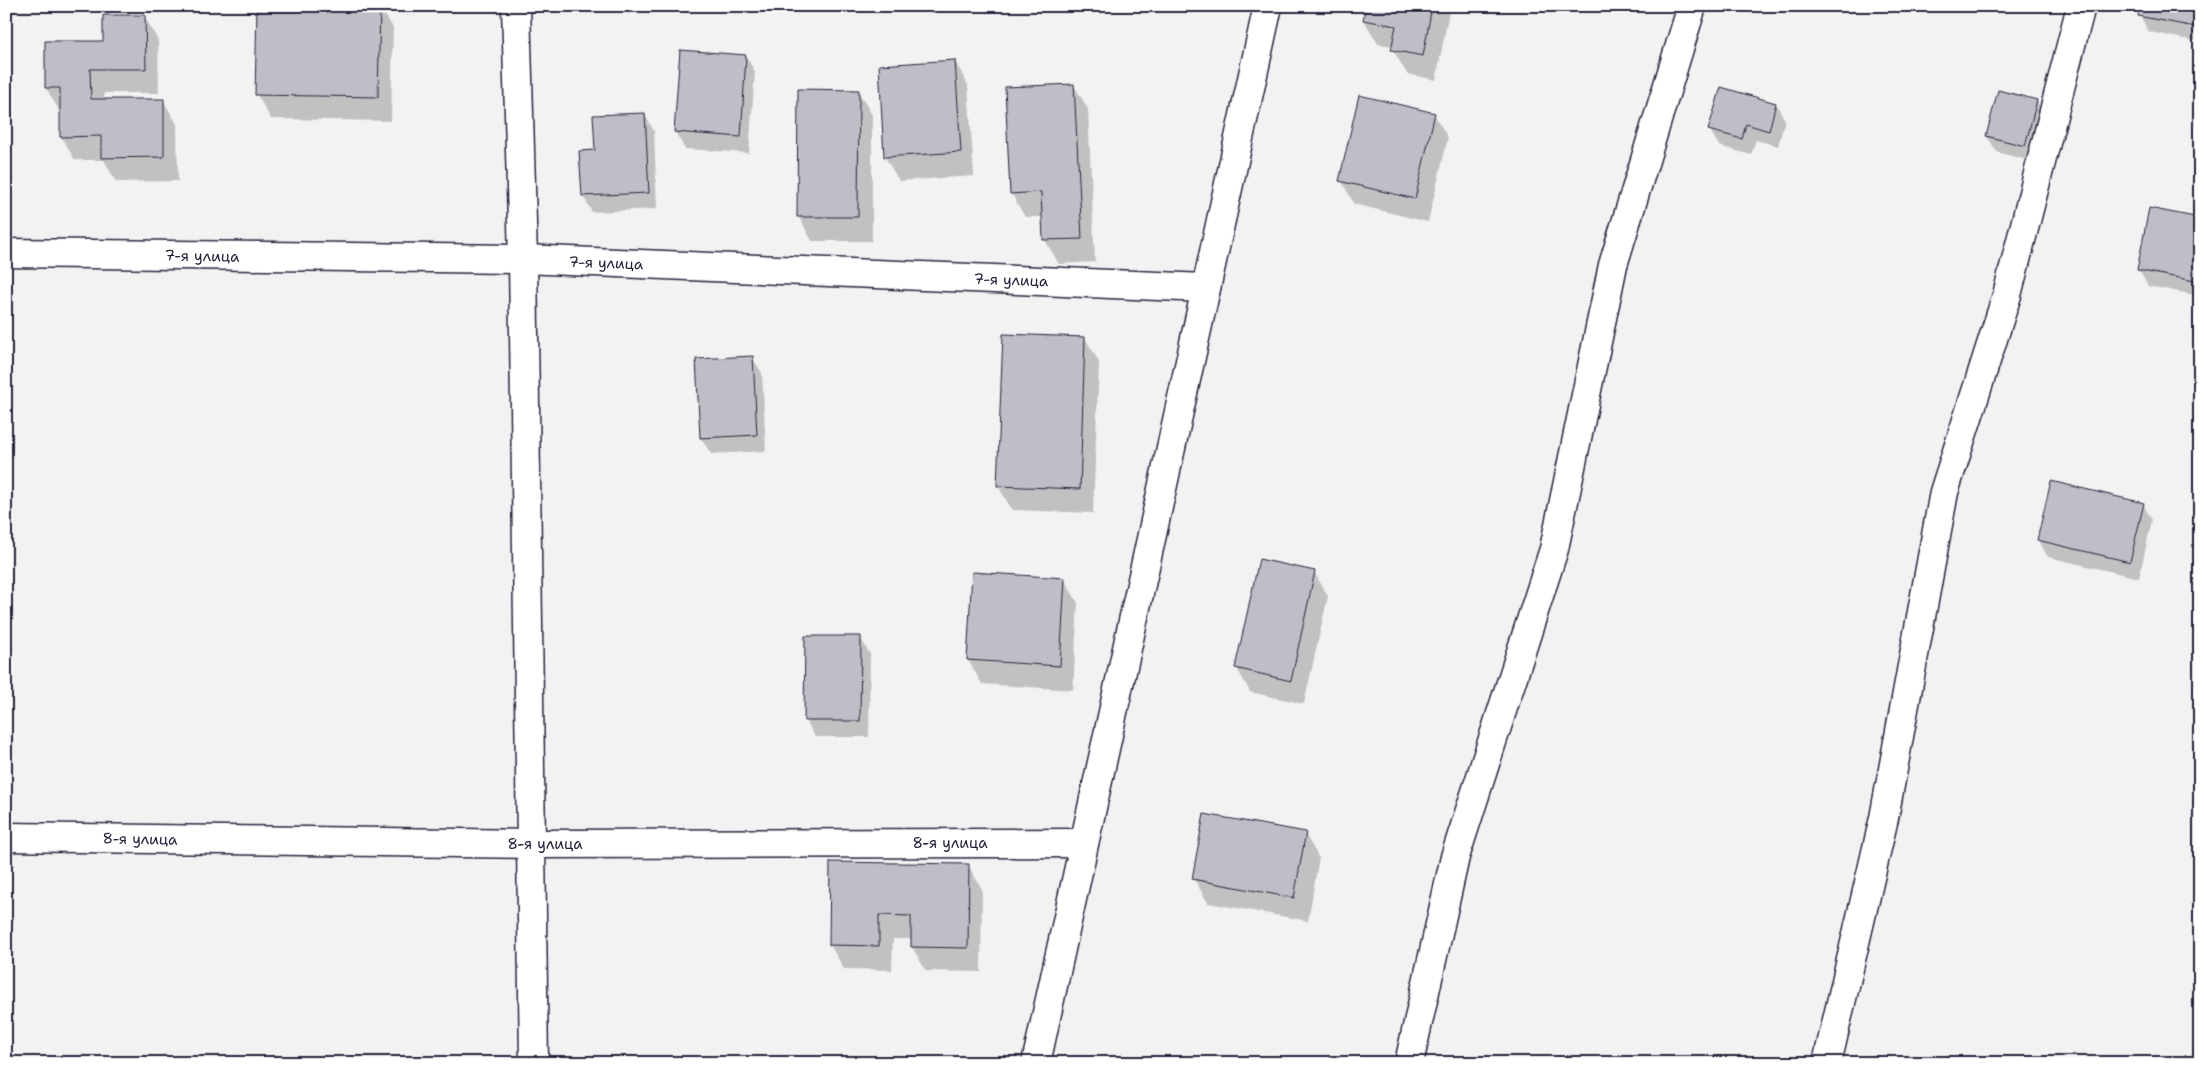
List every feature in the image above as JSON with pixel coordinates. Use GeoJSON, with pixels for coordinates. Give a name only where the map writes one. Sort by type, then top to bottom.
{"type":"FeatureCollection","features":[{"type":"Feature","properties":{"kind":"street"},"geometry":{"type":"LineString","coordinates":[[516,6],[524,259],[533,844],[534,1063]]}},
{"type":"Feature","properties":{"kind":"street"},"geometry":{"type":"LineString","coordinates":[[1036,1063],[1268,6]]}},
{"type":"Feature","properties":{"kind":"street"},"geometry":{"type":"LineString","coordinates":[[1410,1063],[1455,857],[1554,549],[1614,265],[1692,6]]}},
{"type":"Feature","properties":{"kind":"street"},"geometry":{"type":"LineString","coordinates":[[1827,1063],[1884,818],[1944,492],[2007,294],[2081,6]]}},
{"type":"Feature","properties":{"kind":"street","name":"7-я улица"},"geometry":{"type":"LineString","coordinates":[[6,254],[524,259],[1206,288]]}},
{"type":"Feature","properties":{"kind":"street","name":"8-я улица"},"geometry":{"type":"LineString","coordinates":[[6,837],[533,844],[1084,843]]}},
{"type":"Feature","properties":{"kind":"building"},"geometry":{"type":"Polygon","coordinates":[[[257,6],[380,6],[378,97],[255,95],[257,6]]]}},
{"type":"Feature","properties":{"kind":"building"},"geometry":{"type":"Polygon","coordinates":[[[1366,6],[1432,6],[1423,56],[1391,50],[1396,26],[1363,20],[1366,6]]]}},
{"type":"Feature","properties":{"kind":"building"},"geometry":{"type":"Polygon","coordinates":[[[2140,6],[2200,6],[2200,28],[2138,16],[2140,6]]]}},
{"type":"Feature","properties":{"kind":"building"},"geometry":{"type":"Polygon","coordinates":[[[103,15],[145,15],[146,69],[90,69],[91,99],[164,99],[164,157],[101,158],[101,136],[60,137],[60,88],[45,88],[45,41],[103,41],[103,15]]]}},
{"type":"Feature","properties":{"kind":"building"},"geometry":{"type":"Polygon","coordinates":[[[680,50],[746,55],[741,137],[674,132],[680,50]]]}},
{"type":"Feature","properties":{"kind":"building"},"geometry":{"type":"Polygon","coordinates":[[[955,60],[961,152],[884,157],[879,65],[955,60]]]}},
{"type":"Feature","properties":{"kind":"building"},"geometry":{"type":"Polygon","coordinates":[[[1074,84],[1082,239],[1043,240],[1041,192],[1010,194],[1005,87],[1074,84]]]}},
{"type":"Feature","properties":{"kind":"building"},"geometry":{"type":"Polygon","coordinates":[[[1721,87],[1776,103],[1769,131],[1746,124],[1742,139],[1708,130],[1721,87]]]}},
{"type":"Feature","properties":{"kind":"building"},"geometry":{"type":"Polygon","coordinates":[[[798,89],[859,90],[858,217],[797,217],[798,89]]]}},
{"type":"Feature","properties":{"kind":"building"},"geometry":{"type":"Polygon","coordinates":[[[1998,90],[2037,100],[2025,146],[1986,136],[1998,90]]]}},
{"type":"Feature","properties":{"kind":"building"},"geometry":{"type":"Polygon","coordinates":[[[1359,95],[1435,113],[1415,199],[1339,181],[1359,95]]]}},
{"type":"Feature","properties":{"kind":"building"},"geometry":{"type":"Polygon","coordinates":[[[645,113],[649,193],[582,196],[579,151],[595,150],[593,115],[645,113]]]}},
{"type":"Feature","properties":{"kind":"building"},"geometry":{"type":"Polygon","coordinates":[[[2149,208],[2200,218],[2200,282],[2137,270],[2149,208]]]}},
{"type":"Feature","properties":{"kind":"building"},"geometry":{"type":"Polygon","coordinates":[[[1003,334],[1085,337],[1080,489],[997,486],[1003,334]]]}},
{"type":"Feature","properties":{"kind":"building"},"geometry":{"type":"Polygon","coordinates":[[[753,356],[757,435],[700,438],[696,359],[753,356]]]}},
{"type":"Feature","properties":{"kind":"building"},"geometry":{"type":"Polygon","coordinates":[[[2051,481],[2144,503],[2130,562],[2037,540],[2051,481]]]}},
{"type":"Feature","properties":{"kind":"building"},"geometry":{"type":"Polygon","coordinates":[[[1259,559],[1315,571],[1291,681],[1235,668],[1259,559]]]}},
{"type":"Feature","properties":{"kind":"building"},"geometry":{"type":"Polygon","coordinates":[[[972,572],[1065,578],[1060,666],[967,660],[972,572]]]}},
{"type":"Feature","properties":{"kind":"building"},"geometry":{"type":"Polygon","coordinates":[[[805,636],[861,636],[860,721],[804,721],[805,636]]]}},
{"type":"Feature","properties":{"kind":"building"},"geometry":{"type":"Polygon","coordinates":[[[1204,814],[1306,832],[1294,898],[1192,879],[1204,814]]]}},
{"type":"Feature","properties":{"kind":"building"},"geometry":{"type":"Polygon","coordinates":[[[830,862],[969,864],[968,948],[911,947],[911,916],[879,915],[879,946],[829,945],[830,862]]]}}]}
